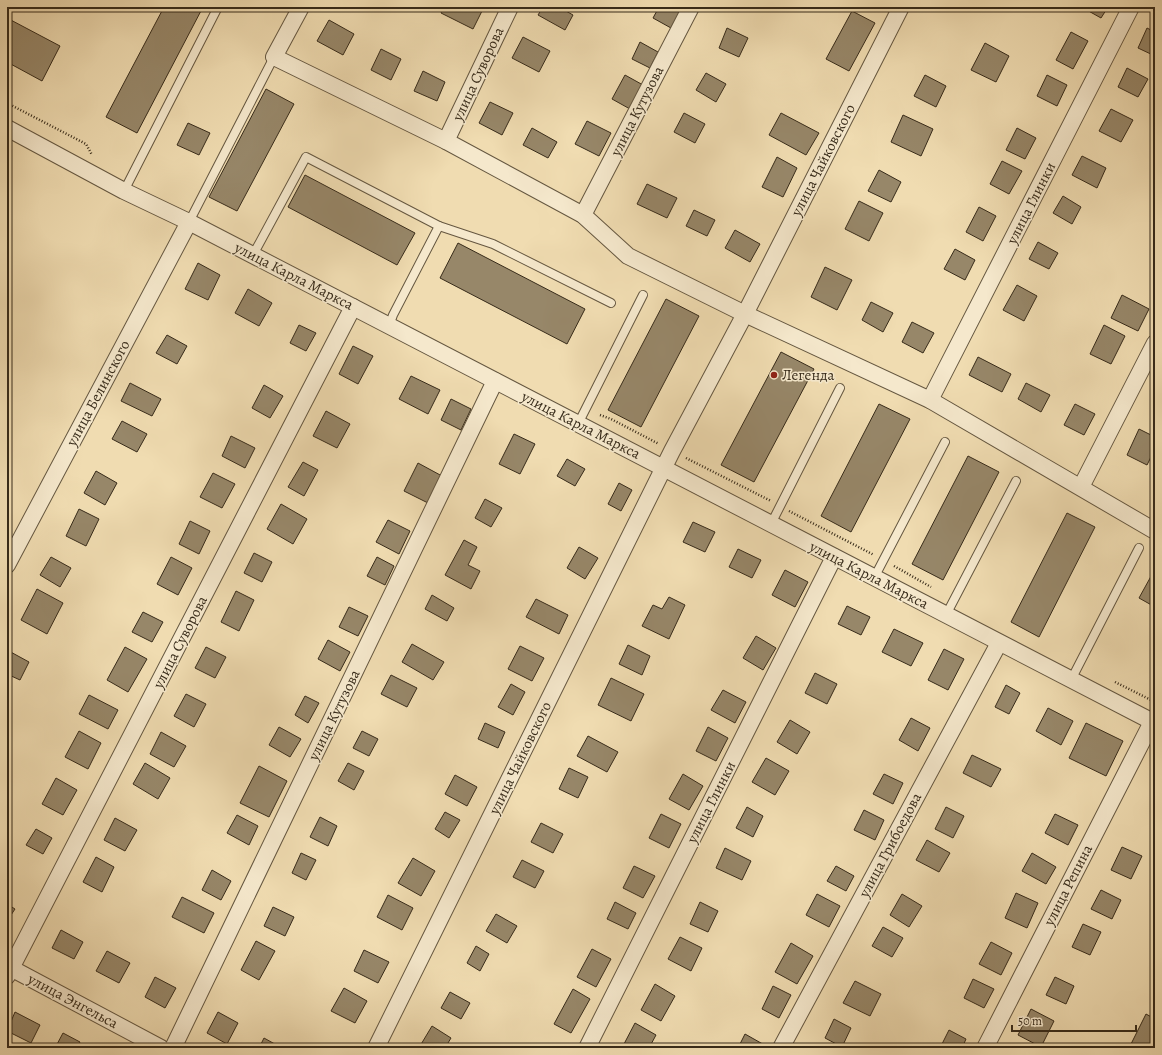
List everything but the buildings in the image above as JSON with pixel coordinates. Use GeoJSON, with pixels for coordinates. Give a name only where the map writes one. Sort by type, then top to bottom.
{"type":"FeatureCollection","features":[{"type":"Feature","properties":{"kind":"street"},"geometry":{"type":"LineString","coordinates":[[301,7],[274,57],[446,142],[583,215],[628,256],[745,314],[930,400],[1155,531]]}},
{"type":"Feature","properties":{"kind":"street","name":"улица Суворова"},"geometry":{"type":"LineString","coordinates":[[446,142],[510,7]]}},
{"type":"Feature","properties":{"kind":"street","name":"улица Кутузова"},"geometry":{"type":"LineString","coordinates":[[583,215],[691,7]]}},
{"type":"Feature","properties":{"kind":"street","name":"улица Чайковского"},"geometry":{"type":"LineString","coordinates":[[376,1048],[663,468],[745,314],[902,7]]}},
{"type":"Feature","properties":{"kind":"street","name":"улица Глинки"},"geometry":{"type":"LineString","coordinates":[[930,400],[1131,7]]}},
{"type":"Feature","properties":{"kind":"street","name":"улица Карла Маркса"},"geometry":{"type":"LineString","coordinates":[[7,128],[124,191],[253,255],[1153,723]]}},
{"type":"Feature","properties":{"kind":"street","name":"улица Белинского"},"geometry":{"type":"LineString","coordinates":[[7,565],[189,222]]}},
{"type":"Feature","properties":{"kind":"street","name":"улица Суворова"},"geometry":{"type":"LineString","coordinates":[[8,970],[353,307]]}},
{"type":"Feature","properties":{"kind":"street"},"geometry":{"type":"LineString","coordinates":[[1081,487],[1155,343]]}},
{"type":"Feature","properties":{"kind":"street","name":"улица Кутузова"},"geometry":{"type":"LineString","coordinates":[[173,1048],[495,381]]}},
{"type":"Feature","properties":{"kind":"street","name":"улица Глинки"},"geometry":{"type":"LineString","coordinates":[[587,1048],[834,557]]}},
{"type":"Feature","properties":{"kind":"street","name":"улица Грибоедова"},"geometry":{"type":"LineString","coordinates":[[781,1048],[999,643]]}},
{"type":"Feature","properties":{"kind":"street","name":"улица Репина"},"geometry":{"type":"LineString","coordinates":[[985,1048],[1153,723]]}},
{"type":"Feature","properties":{"kind":"street","name":"улица Энгельса"},"geometry":{"type":"LineString","coordinates":[[8,970],[161,1048]]}},
{"type":"Feature","properties":{"kind":"lane"},"geometry":{"type":"LineString","coordinates":[[124,191],[218,7]]}},
{"type":"Feature","properties":{"kind":"lane"},"geometry":{"type":"LineString","coordinates":[[189,222],[274,57]]}},
{"type":"Feature","properties":{"kind":"lane"},"geometry":{"type":"LineString","coordinates":[[253,255],[306,157],[439,226],[493,244],[611,303]]}},
{"type":"Feature","properties":{"kind":"lane"},"geometry":{"type":"LineString","coordinates":[[389,326],[393,315],[439,226]]}},
{"type":"Feature","properties":{"kind":"lane"},"geometry":{"type":"LineString","coordinates":[[578,424],[643,295]]}},
{"type":"Feature","properties":{"kind":"lane"},"geometry":{"type":"LineString","coordinates":[[771,524],[840,388]]}},
{"type":"Feature","properties":{"kind":"lane"},"geometry":{"type":"LineString","coordinates":[[874,578],[945,442]]}},
{"type":"Feature","properties":{"kind":"lane"},"geometry":{"type":"LineString","coordinates":[[946,615],[1016,481]]}},
{"type":"Feature","properties":{"kind":"lane"},"geometry":{"type":"LineString","coordinates":[[1070,680],[1139,548]]}},
{"type":"Feature","properties":{"kind":"place","name":"Легенда"},"geometry":{"type":"Point","coordinates":[774,375]}}]}
